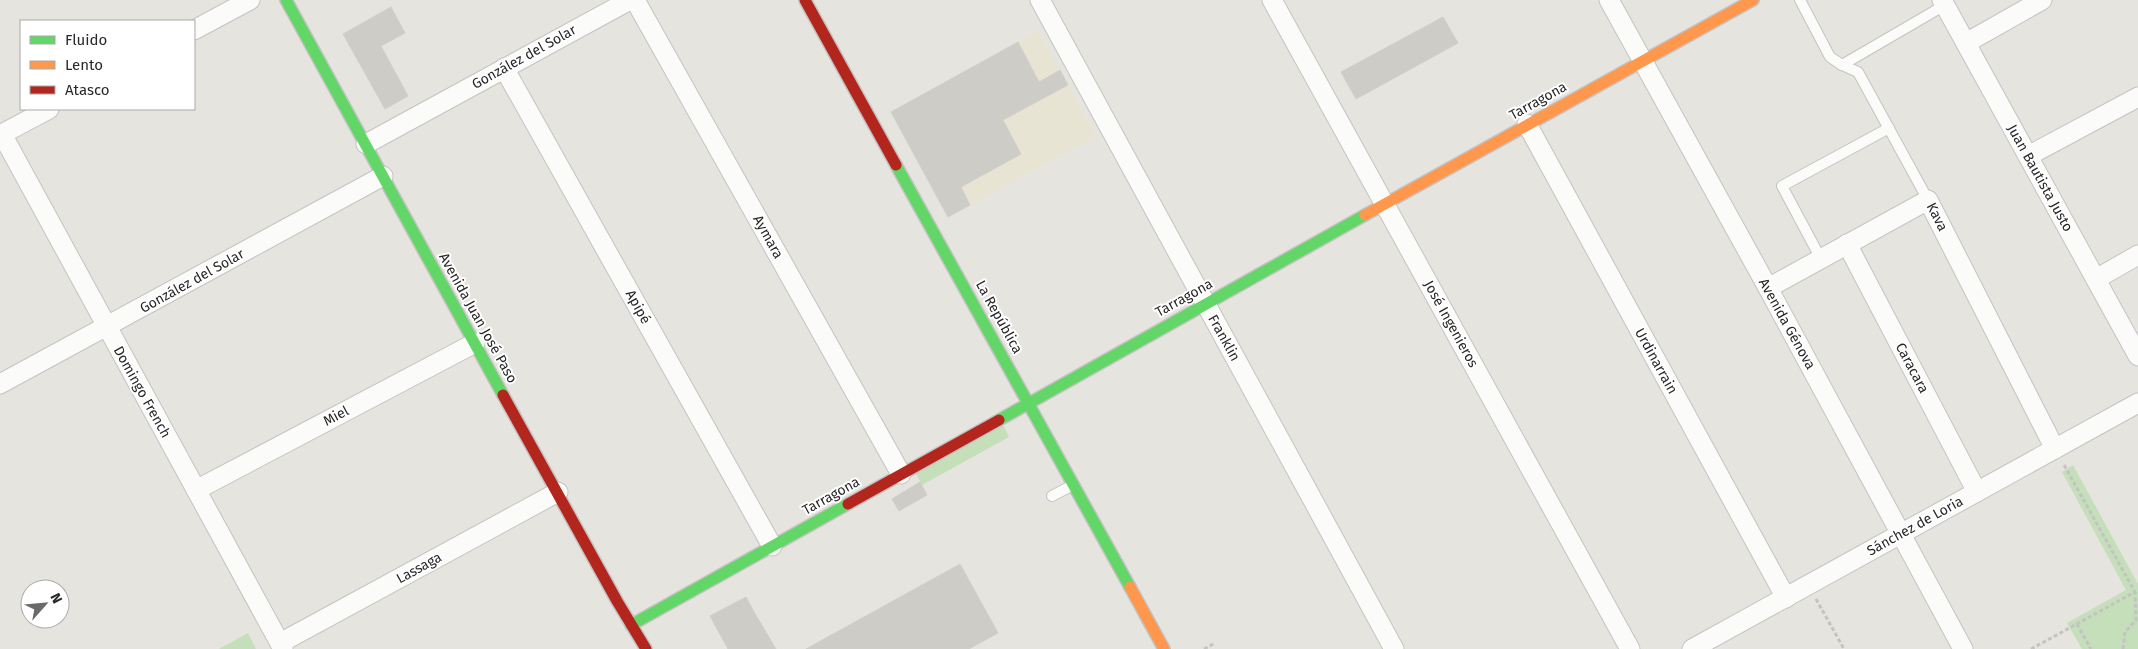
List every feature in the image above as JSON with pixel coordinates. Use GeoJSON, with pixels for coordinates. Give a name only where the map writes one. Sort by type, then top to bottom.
{"type":"FeatureCollection","features":[{"type":"Feature","properties":{"kind":"street"},"geometry":{"type":"LineString","coordinates":[[195,29],[250,0]]}},
{"type":"Feature","properties":{"kind":"street","name":"Avenida Juan José Paso"},"geometry":{"type":"LineString","coordinates":[[286,0],[646,649]]}},
{"type":"Feature","properties":{"kind":"street","name":"González del Solar"},"geometry":{"type":"LineString","coordinates":[[366,144],[630,0]]}},
{"type":"Feature","properties":{"kind":"street","name":"Aymara"},"geometry":{"type":"LineString","coordinates":[[635,0],[901,474]]}},
{"type":"Feature","properties":{"kind":"street","name":"La República"},"geometry":{"type":"LineString","coordinates":[[806,0],[1164,649]]}},
{"type":"Feature","properties":{"kind":"street","name":"Franklin"},"geometry":{"type":"LineString","coordinates":[[1040,0],[1394,649]]}},
{"type":"Feature","properties":{"kind":"street","name":"José Ingenieros"},"geometry":{"type":"LineString","coordinates":[[1272,0],[1630,649]]}},
{"type":"Feature","properties":{"kind":"street","name":"Avenida Génova"},"geometry":{"type":"LineString","coordinates":[[1609,0],[1768,288],[1963,649]]}},
{"type":"Feature","properties":{"kind":"street","name":"Tarragona"},"geometry":{"type":"LineString","coordinates":[[631,624],[1642,60],[1753,0]]}},
{"type":"Feature","properties":{"kind":"street"},"geometry":{"type":"LineString","coordinates":[[1966,42],[2042,0]]}},
{"type":"Feature","properties":{"kind":"street","name":"Juan Bautista Justo"},"geometry":{"type":"LineString","coordinates":[[1944,2],[2138,356]]}},
{"type":"Feature","properties":{"kind":"street","name":"Apipé"},"geometry":{"type":"LineString","coordinates":[[504,68],[772,546]]}},
{"type":"Feature","properties":{"kind":"street"},"geometry":{"type":"LineString","coordinates":[[2028,156],[2138,97]]}},
{"type":"Feature","properties":{"kind":"street"},"geometry":{"type":"LineString","coordinates":[[1,135],[47,110]]}},
{"type":"Feature","properties":{"kind":"street","name":"Urdinarrain"},"geometry":{"type":"LineString","coordinates":[[1527,124],[1786,598]]}},
{"type":"Feature","properties":{"kind":"street","name":"Domingo French"},"geometry":{"type":"LineString","coordinates":[[1,135],[282,646]]}},
{"type":"Feature","properties":{"kind":"street","name":"González del Solar"},"geometry":{"type":"LineString","coordinates":[[0,384],[383,176]]}},
{"type":"Feature","properties":{"kind":"street"},"geometry":{"type":"LineString","coordinates":[[1768,288],[1928,200]]}},
{"type":"Feature","properties":{"kind":"street","name":"Kava"},"geometry":{"type":"LineString","coordinates":[[1928,200],[2055,449]]}},
{"type":"Feature","properties":{"kind":"street","name":"Caracara"},"geometry":{"type":"LineString","coordinates":[[1847,244],[1977,492]]}},
{"type":"Feature","properties":{"kind":"street"},"geometry":{"type":"LineString","coordinates":[[2096,279],[2138,255]]}},
{"type":"Feature","properties":{"kind":"street","name":"Miel"},"geometry":{"type":"LineString","coordinates":[[196,490],[475,343]]}},
{"type":"Feature","properties":{"kind":"street","name":"Sánchez de Loria"},"geometry":{"type":"LineString","coordinates":[[1692,649],[2138,403]]}},
{"type":"Feature","properties":{"kind":"street","name":"Lassaga"},"geometry":{"type":"LineString","coordinates":[[282,646],[558,492]]}},
{"type":"Feature","properties":{"kind":"lane","name":"Kava"},"geometry":{"type":"LineString","coordinates":[[1800,0],[1830,57],[1858,72],[1928,200]]}},
{"type":"Feature","properties":{"kind":"lane"},"geometry":{"type":"LineString","coordinates":[[1842,65],[1944,2]]}},
{"type":"Feature","properties":{"kind":"lane"},"geometry":{"type":"LineString","coordinates":[[1821,259],[1782,186],[1889,128]]}},
{"type":"Feature","properties":{"kind":"lane"},"geometry":{"type":"LineString","coordinates":[[1052,496],[1074,484]]}},
{"type":"Feature","properties":{"kind":"path"},"geometry":{"type":"LineString","coordinates":[[2055,449],[2135,592],[2136,620],[2125,632],[2123,649]]}},
{"type":"Feature","properties":{"kind":"path"},"geometry":{"type":"LineString","coordinates":[[1808,585],[1844,649]]}},
{"type":"Feature","properties":{"kind":"path"},"geometry":{"type":"LineString","coordinates":[[2031,649],[2135,592]]}},
{"type":"Feature","properties":{"kind":"path"},"geometry":{"type":"LineString","coordinates":[[2077,624],[2091,649]]}},
{"type":"Feature","properties":{"kind":"path"},"geometry":{"type":"LineString","coordinates":[[1204,649],[1215,642]]}},
{"type":"Feature","properties":{"kind":"shaded area"},"geometry":{"type":"Polygon","coordinates":[[[1038,31],[1096,136],[948,217],[891,112],[1038,31]]]}},
{"type":"Feature","properties":{"kind":"green space"},"geometry":{"type":"Polygon","coordinates":[[[1003,425],[1009,437],[922,485],[916,474],[1003,425]]]}},
{"type":"Feature","properties":{"kind":"green space"},"geometry":{"type":"Polygon","coordinates":[[[2073,465],[2138,584],[2138,649],[2082,649],[2067,623],[2126,590],[2062,472],[2073,465]]]}},
{"type":"Feature","properties":{"kind":"green space"},"geometry":{"type":"Polygon","coordinates":[[[248,633],[256,649],[219,649],[248,633]]]}},
{"type":"Feature","properties":{"kind":"building"},"geometry":{"type":"Polygon","coordinates":[[[391,7],[405,33],[381,46],[408,96],[385,109],[343,34],[391,7]]]}},
{"type":"Feature","properties":{"kind":"building"},"geometry":{"type":"Polygon","coordinates":[[[1443,17],[1458,43],[1356,99],[1341,72],[1443,17]]]}},
{"type":"Feature","properties":{"kind":"building"},"geometry":{"type":"Polygon","coordinates":[[[1018,42],[1039,82],[1060,70],[1068,85],[1003,120],[1021,154],[961,187],[970,205],[948,217],[891,112],[1018,42]]]}},
{"type":"Feature","properties":{"kind":"building"},"geometry":{"type":"Polygon","coordinates":[[[920,482],[927,495],[899,511],[892,499],[920,482]]]}},
{"type":"Feature","properties":{"kind":"building"},"geometry":{"type":"Polygon","coordinates":[[[960,564],[998,633],[969,649],[806,649],[960,564]]]}},
{"type":"Feature","properties":{"kind":"building"},"geometry":{"type":"Polygon","coordinates":[[[746,597],[776,649],[728,649],[710,616],[746,597]]]}},
{"type":"Feature","properties":{"kind":"traffic: fast"},"geometry":{"type":"LineString","coordinates":[[286,0],[503,395]]}},
{"type":"Feature","properties":{"kind":"traffic: fast"},"geometry":{"type":"LineString","coordinates":[[896,165],[1130,587]]}},
{"type":"Feature","properties":{"kind":"traffic: fast"},"geometry":{"type":"LineString","coordinates":[[999,420],[1365,215]]}},
{"type":"Feature","properties":{"kind":"traffic: fast"},"geometry":{"type":"LineString","coordinates":[[631,625],[848,504]]}},
{"type":"Feature","properties":{"kind":"traffic: slow"},"geometry":{"type":"LineString","coordinates":[[1365,215],[1753,0]]}},
{"type":"Feature","properties":{"kind":"traffic: slow"},"geometry":{"type":"LineString","coordinates":[[1130,587],[1164,649]]}},
{"type":"Feature","properties":{"kind":"traffic: jam"},"geometry":{"type":"LineString","coordinates":[[805,0],[896,165]]}},
{"type":"Feature","properties":{"kind":"traffic: jam"},"geometry":{"type":"LineString","coordinates":[[503,395],[617,601],[646,649]]}},
{"type":"Feature","properties":{"kind":"traffic: jam"},"geometry":{"type":"LineString","coordinates":[[848,504],[999,420]]}}]}
